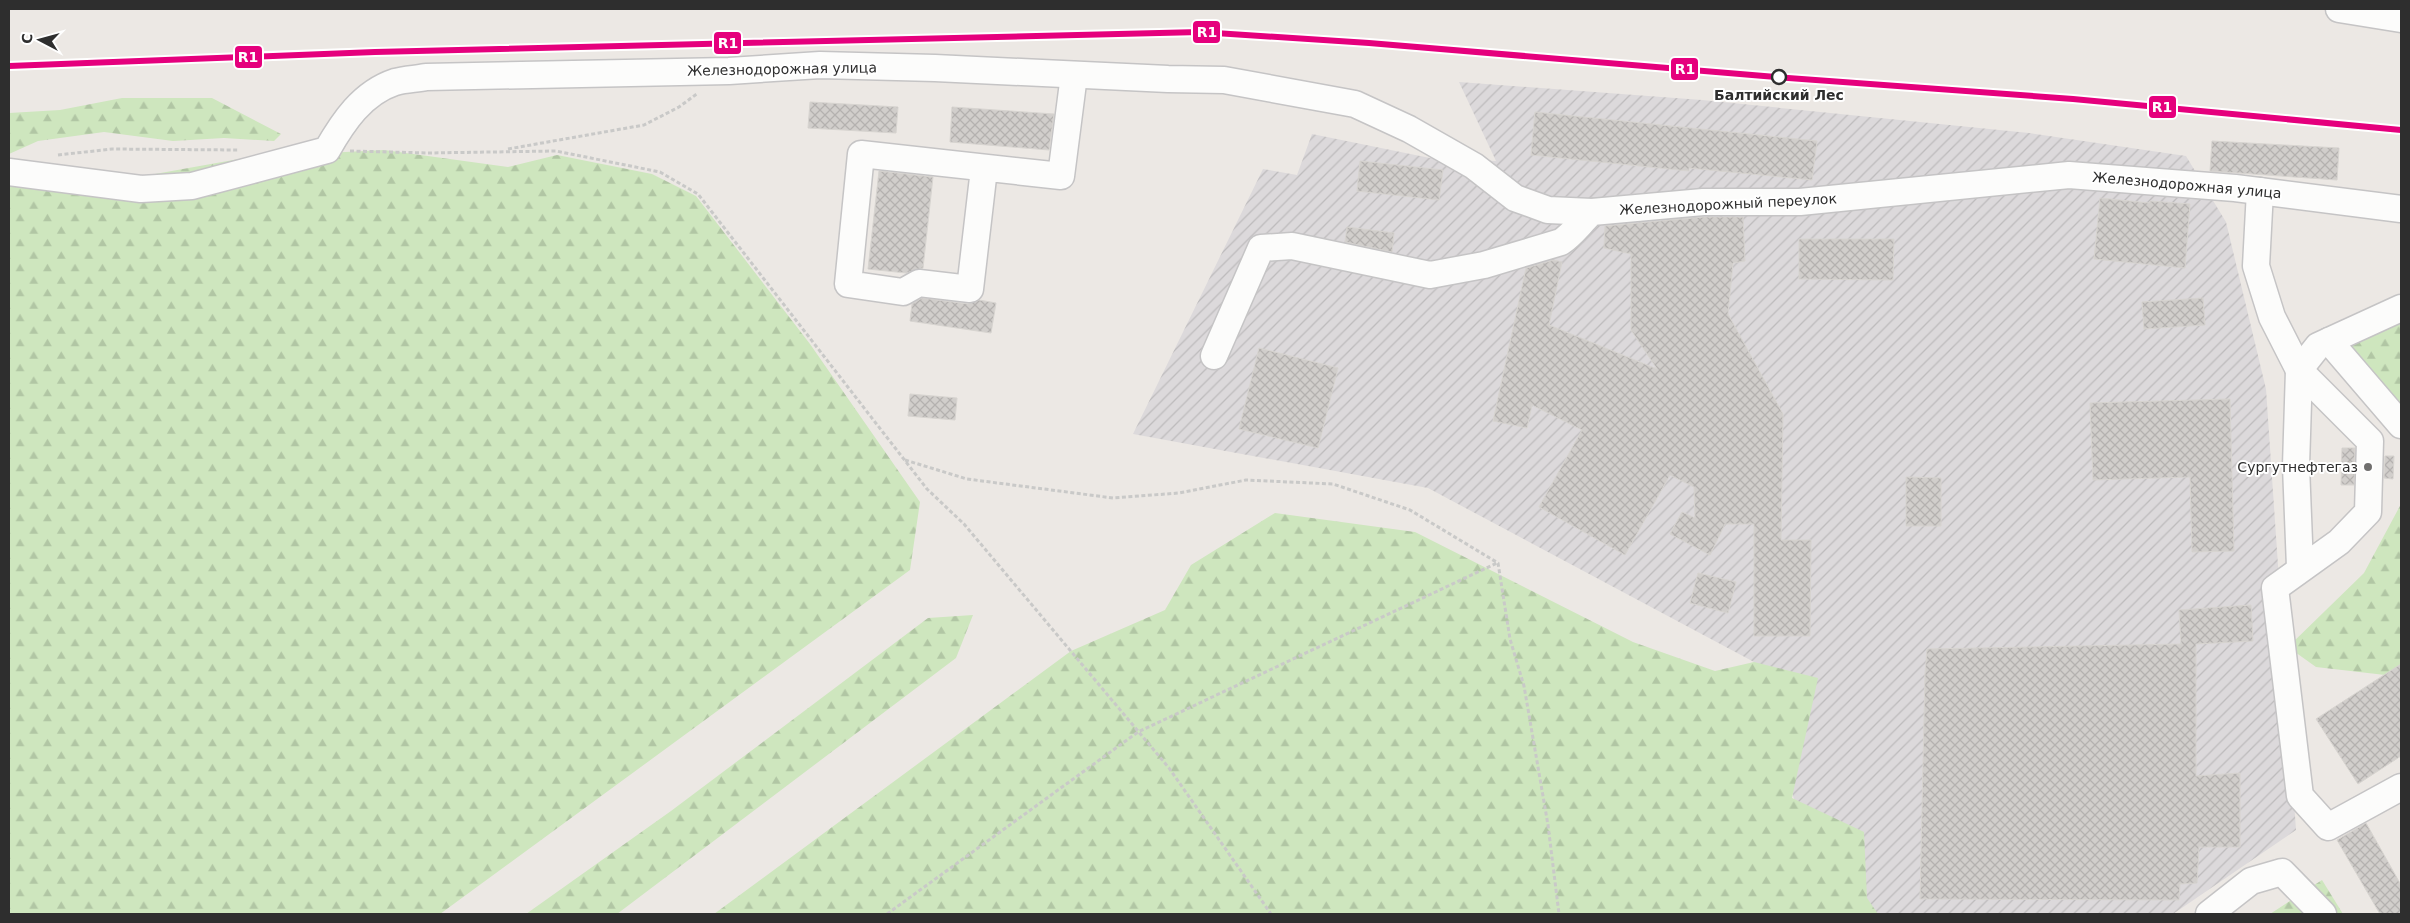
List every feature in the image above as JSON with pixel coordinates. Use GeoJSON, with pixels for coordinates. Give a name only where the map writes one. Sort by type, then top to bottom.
{"type":"FeatureCollection","features":[{"type":"Feature","properties":{"kind":"street"},"geometry":{"type":"LineString","coordinates":[[2339,9],[2401,19]]}},
{"type":"Feature","properties":{"kind":"street","name":"Железнодорожная улица"},"geometry":{"type":"LineString","coordinates":[[326,150],[346,118],[371,94],[395,82],[426,77],[729,71],[820,65],[1224,80],[1355,104],[1409,129],[1474,166],[1515,198],[1548,210],[1592,212]]}},
{"type":"Feature","properties":{"kind":"street"},"geometry":{"type":"LineString","coordinates":[[984,169],[970,289],[919,284],[903,292],[848,284],[861,154],[1061,176],[1074,75]]}},
{"type":"Feature","properties":{"kind":"street"},"geometry":{"type":"LineString","coordinates":[[9,172],[141,189],[192,186],[326,150]]}},
{"type":"Feature","properties":{"kind":"street","name":"Железнодорожная улица"},"geometry":{"type":"LineString","coordinates":[[1972,185],[2070,175],[2260,191],[2401,209]]}},
{"type":"Feature","properties":{"kind":"street","name":"Железнодорожный переулок"},"geometry":{"type":"LineString","coordinates":[[1592,212],[1703,202],[1800,202],[1972,185]]}},
{"type":"Feature","properties":{"kind":"street"},"geometry":{"type":"LineString","coordinates":[[2260,191],[2256,266],[2272,317],[2299,370],[2370,441],[2368,512],[2339,542],[2300,567],[2275,588],[2300,796],[2328,827],[2401,787]]}},
{"type":"Feature","properties":{"kind":"street"},"geometry":{"type":"LineString","coordinates":[[1214,356],[1261,248],[1292,246],[1430,275],[1484,265],[1561,242],[1572,235],[1580,223],[1592,212]]}},
{"type":"Feature","properties":{"kind":"street"},"geometry":{"type":"LineString","coordinates":[[2300,567],[2296,466],[2299,370],[2318,346],[2401,308]]}},
{"type":"Feature","properties":{"kind":"street"},"geometry":{"type":"LineString","coordinates":[[2329,341],[2401,426]]}},
{"type":"Feature","properties":{"kind":"street"},"geometry":{"type":"LineString","coordinates":[[2209,914],[2250,881],[2282,872],[2323,914]]}},
{"type":"Feature","properties":{"kind":"path"},"geometry":{"type":"LineString","coordinates":[[474,153],[580,138],[644,125],[679,107],[700,91]]}},
{"type":"Feature","properties":{"kind":"path"},"geometry":{"type":"LineString","coordinates":[[54,156],[112,149],[245,150]]}},
{"type":"Feature","properties":{"kind":"path"},"geometry":{"type":"LineString","coordinates":[[326,150],[474,153],[506,150],[556,151],[660,172],[698,194],[927,489],[964,524],[1168,768],[1271,914]]}},
{"type":"Feature","properties":{"kind":"path"},"geometry":{"type":"LineString","coordinates":[[904,460],[967,479],[1113,498],[1179,493],[1246,480],[1333,484],[1410,510],[1498,563],[1510,639],[1526,695],[1548,825],[1559,914]]}},
{"type":"Feature","properties":{"kind":"path"},"geometry":{"type":"LineString","coordinates":[[887,914],[1138,732],[1498,563]]}},
{"type":"Feature","properties":{"kind":"shaded area"},"geometry":{"type":"Polygon","coordinates":[[[1459,82],[1702,100],[2029,133],[2186,156],[2226,222],[2266,389],[2296,830],[2173,914],[1839,914],[1815,871],[1754,662],[1428,488],[1133,434],[1263,169],[1297,175],[1312,134],[1430,158],[1496,161],[1459,82]]]}},
{"type":"Feature","properties":{"kind":"green space"},"geometry":{"type":"Polygon","coordinates":[[[122,98],[212,98],[281,134],[274,141],[224,138],[173,141],[104,132],[38,141],[9,154],[9,113],[60,110],[122,98]]]}},
{"type":"Feature","properties":{"kind":"green space"},"geometry":{"type":"Polygon","coordinates":[[[384,150],[508,167],[557,155],[652,174],[696,196],[810,344],[920,502],[910,570],[440,914],[9,914],[9,172],[127,179],[250,157],[384,150]]]}},
{"type":"Feature","properties":{"kind":"green space"},"geometry":{"type":"Polygon","coordinates":[[[2401,315],[2401,413],[2347,340],[2401,315]]]}},
{"type":"Feature","properties":{"kind":"green space"},"geometry":{"type":"Polygon","coordinates":[[[2401,504],[2401,681],[2385,675],[2316,667],[2288,647],[2364,573],[2401,504]]]}},
{"type":"Feature","properties":{"kind":"green space"},"geometry":{"type":"Polygon","coordinates":[[[1275,513],[1415,532],[1633,642],[1715,671],[1754,662],[1818,678],[1792,798],[1864,832],[1867,898],[1878,914],[714,914],[1071,651],[1165,610],[1191,565],[1275,513]]]}},
{"type":"Feature","properties":{"kind":"green space"},"geometry":{"type":"Polygon","coordinates":[[[973,615],[956,658],[617,914],[526,914],[671,811],[928,618],[973,615]]]}},
{"type":"Feature","properties":{"kind":"green space"},"geometry":{"type":"Polygon","coordinates":[[[2322,880],[2343,914],[2270,914],[2322,880]]]}},
{"type":"Feature","properties":{"kind":"building"},"geometry":{"type":"Polygon","coordinates":[[[810,102],[898,107],[896,133],[808,128],[810,102]]]}},
{"type":"Feature","properties":{"kind":"building"},"geometry":{"type":"Polygon","coordinates":[[[952,107],[1054,114],[1049,150],[950,142],[952,107]]]}},
{"type":"Feature","properties":{"kind":"building"},"geometry":{"type":"Polygon","coordinates":[[[1535,112],[1817,141],[1812,180],[1689,168],[1689,171],[1531,155],[1535,112]]]}},
{"type":"Feature","properties":{"kind":"building"},"geometry":{"type":"Polygon","coordinates":[[[2212,141],[2339,148],[2337,180],[2210,171],[2212,141]]]}},
{"type":"Feature","properties":{"kind":"building"},"geometry":{"type":"Polygon","coordinates":[[[1360,161],[1443,170],[1439,200],[1357,191],[1360,161]]]}},
{"type":"Feature","properties":{"kind":"building"},"geometry":{"type":"Polygon","coordinates":[[[879,171],[933,177],[923,268],[906,273],[868,269],[879,171]]]}},
{"type":"Feature","properties":{"kind":"building"},"geometry":{"type":"Polygon","coordinates":[[[2100,198],[2149,203],[2150,201],[2190,204],[2185,268],[2094,259],[2100,198]]]}},
{"type":"Feature","properties":{"kind":"building"},"geometry":{"type":"Polygon","coordinates":[[[1704,217],[1743,217],[1745,261],[1733,263],[1728,314],[1783,414],[1781,540],[1811,540],[1810,636],[1754,636],[1754,524],[1725,524],[1710,555],[1670,534],[1682,512],[1695,518],[1694,487],[1670,475],[1625,555],[1539,507],[1582,430],[1532,405],[1527,428],[1493,421],[1526,268],[1554,260],[1562,262],[1549,325],[1657,369],[1631,330],[1631,254],[1604,248],[1605,226],[1704,217]]]}},
{"type":"Feature","properties":{"kind":"building"},"geometry":{"type":"Polygon","coordinates":[[[1347,227],[1394,233],[1392,252],[1345,242],[1347,227]]]}},
{"type":"Feature","properties":{"kind":"building"},"geometry":{"type":"Polygon","coordinates":[[[1799,239],[1894,239],[1893,280],[1799,279],[1799,239]]]}},
{"type":"Feature","properties":{"kind":"building"},"geometry":{"type":"Polygon","coordinates":[[[922,298],[968,304],[979,300],[996,303],[991,333],[910,321],[912,304],[922,298]]]}},
{"type":"Feature","properties":{"kind":"building"},"geometry":{"type":"Polygon","coordinates":[[[2203,298],[2205,325],[2144,329],[2142,302],[2203,298]]]}},
{"type":"Feature","properties":{"kind":"building"},"geometry":{"type":"Polygon","coordinates":[[[1259,348],[1338,368],[1318,448],[1239,429],[1259,348]]]}},
{"type":"Feature","properties":{"kind":"building"},"geometry":{"type":"Polygon","coordinates":[[[910,394],[957,398],[955,420],[908,416],[910,394]]]}},
{"type":"Feature","properties":{"kind":"building"},"geometry":{"type":"Polygon","coordinates":[[[2230,399],[2234,551],[2192,552],[2190,477],[2093,480],[2090,403],[2230,399]]]}},
{"type":"Feature","properties":{"kind":"building"},"geometry":{"type":"Polygon","coordinates":[[[2342,448],[2355,448],[2354,485],[2341,485],[2342,448]]]}},
{"type":"Feature","properties":{"kind":"building"},"geometry":{"type":"Polygon","coordinates":[[[2385,456],[2394,456],[2393,479],[2384,478],[2385,456]]]}},
{"type":"Feature","properties":{"kind":"building"},"geometry":{"type":"Polygon","coordinates":[[[1906,477],[1941,478],[1941,526],[1906,526],[1906,477]]]}},
{"type":"Feature","properties":{"kind":"building"},"geometry":{"type":"Polygon","coordinates":[[[1698,573],[1736,582],[1728,613],[1690,603],[1698,573]]]}},
{"type":"Feature","properties":{"kind":"building"},"geometry":{"type":"Polygon","coordinates":[[[2251,605],[2253,641],[2196,644],[2196,776],[2240,773],[2240,847],[2199,847],[2197,883],[2180,884],[2179,900],[1920,899],[1927,649],[2181,644],[2179,610],[2251,605]]]}},
{"type":"Feature","properties":{"kind":"building"},"geometry":{"type":"Polygon","coordinates":[[[2401,664],[2401,756],[2358,784],[2316,719],[2401,664]]]}},
{"type":"Feature","properties":{"kind":"building"},"geometry":{"type":"Polygon","coordinates":[[[2366,823],[2401,885],[2401,914],[2380,914],[2337,840],[2366,823]]]}},
{"type":"Feature","properties":{"kind":"transit line","name":"R1"},"geometry":{"type":"LineString","coordinates":[[9,66],[375,52],[1200,32],[1369,43],[1776,77],[2073,99],[2401,130]]}},
{"type":"Feature","properties":{"kind":"place","name":"Балтийский Лес"},"geometry":{"type":"Point","coordinates":[1779,77]}},
{"type":"Feature","properties":{"kind":"place","name":"Сургутнефтегаз"},"geometry":{"type":"Point","coordinates":[2368,467]}}]}
